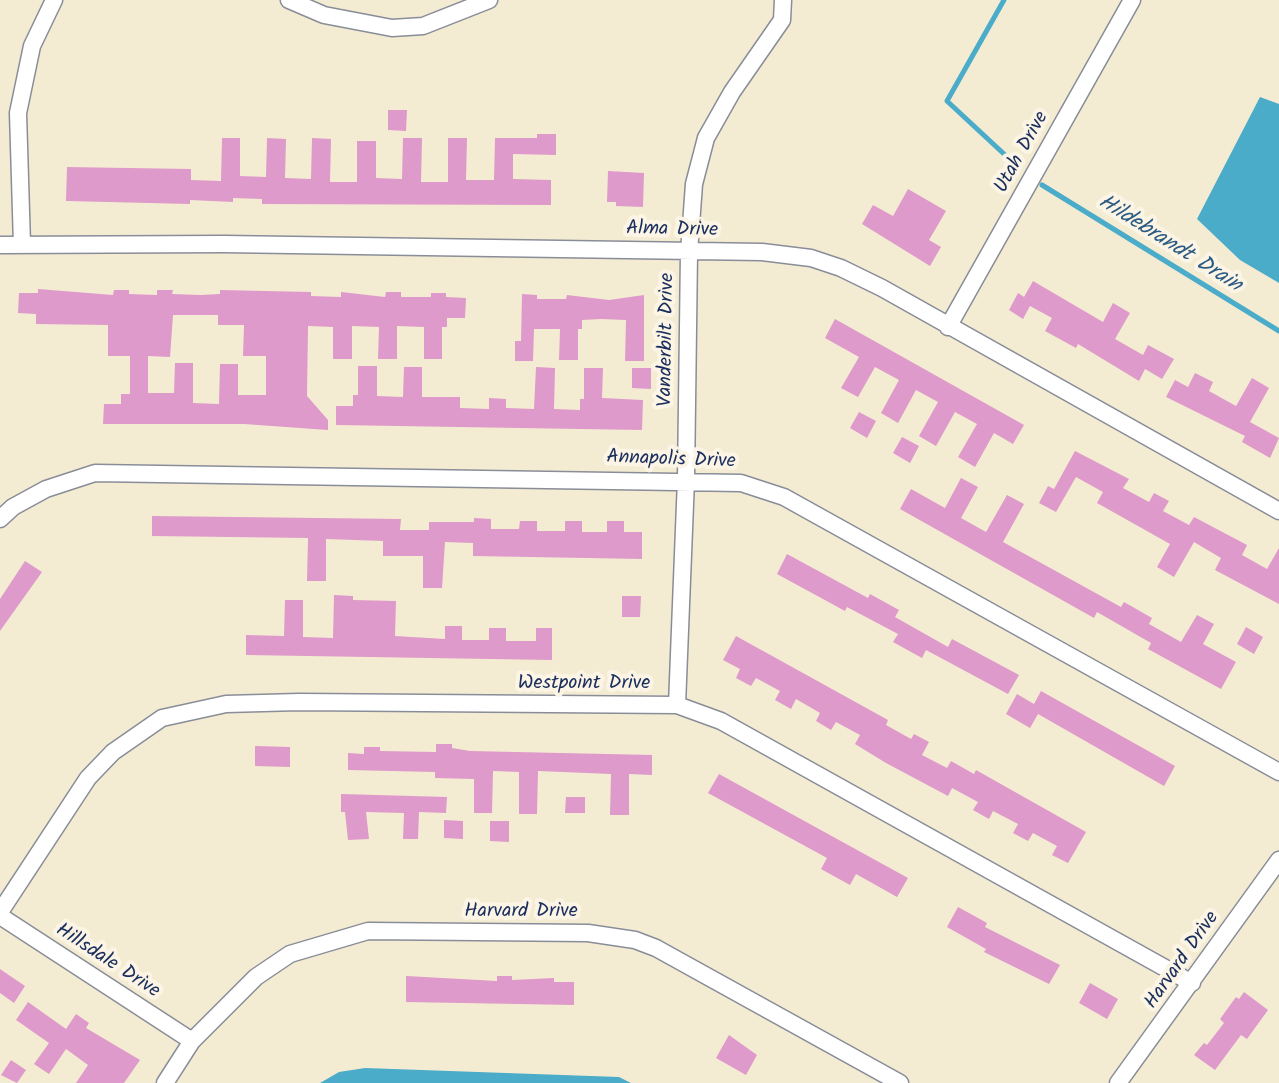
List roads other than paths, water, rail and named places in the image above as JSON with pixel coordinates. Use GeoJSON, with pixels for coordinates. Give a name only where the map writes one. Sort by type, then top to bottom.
{"type":"FeatureCollection","features":[{"type":"Feature","properties":{"kind":"street"},"geometry":{"type":"LineString","coordinates":[[22,245],[18,113],[23,76],[32,46],[54,0]]}},
{"type":"Feature","properties":{"kind":"street"},"geometry":{"type":"LineString","coordinates":[[289,0],[324,15],[392,28],[423,26],[489,0]]}},
{"type":"Feature","properties":{"kind":"street","name":"Vanderbilt Drive"},"geometry":{"type":"LineString","coordinates":[[677,705],[686,479],[689,252],[694,184],[706,138],[732,92],[782,20],[783,0]]}},
{"type":"Feature","properties":{"kind":"street","name":"Utah Drive"},"geometry":{"type":"LineString","coordinates":[[948,327],[1132,0]]}},
{"type":"Feature","properties":{"kind":"street","name":"Alma Drive"},"geometry":{"type":"LineString","coordinates":[[0,245],[224,244],[762,252],[811,258],[841,268],[1279,511]]}},
{"type":"Feature","properties":{"kind":"street","name":"Annapolis Drive"},"geometry":{"type":"LineString","coordinates":[[0,519],[13,507],[46,489],[95,473],[686,479],[741,483],[784,497],[1279,772]]}},
{"type":"Feature","properties":{"kind":"street","name":"Westpoint Drive"},"geometry":{"type":"LineString","coordinates":[[0,914],[88,778],[134,736],[173,715],[226,704],[299,702],[677,705],[721,721],[1192,983]]}},
{"type":"Feature","properties":{"kind":"street","name":"Harvard Drive"},"geometry":{"type":"LineString","coordinates":[[1118,1083],[1279,860]]}},
{"type":"Feature","properties":{"kind":"street","name":"Hillsdale Drive"},"geometry":{"type":"LineString","coordinates":[[0,914],[192,1041]]}},
{"type":"Feature","properties":{"kind":"street","name":"Harvard Drive"},"geometry":{"type":"LineString","coordinates":[[165,1083],[192,1041],[256,977],[290,954],[368,931],[588,933],[614,936],[656,948],[900,1083]]}},
{"type":"Feature","properties":{"kind":"water"},"geometry":{"type":"Polygon","coordinates":[[[1260,97],[1279,104],[1279,283],[1240,260],[1197,219],[1260,97]]]}},
{"type":"Feature","properties":{"kind":"water"},"geometry":{"type":"Polygon","coordinates":[[[365,1068],[619,1077],[631,1083],[320,1083],[339,1072],[365,1068]]]}},
{"type":"Feature","properties":{"kind":"waterway","name":"Hildebrandt Drain"},"geometry":{"type":"LineString","coordinates":[[1004,0],[947,101],[1018,167]]}},
{"type":"Feature","properties":{"kind":"waterway","name":"Hildebrandt Drain"},"geometry":{"type":"LineString","coordinates":[[1042,185],[1279,331]]}}]}
